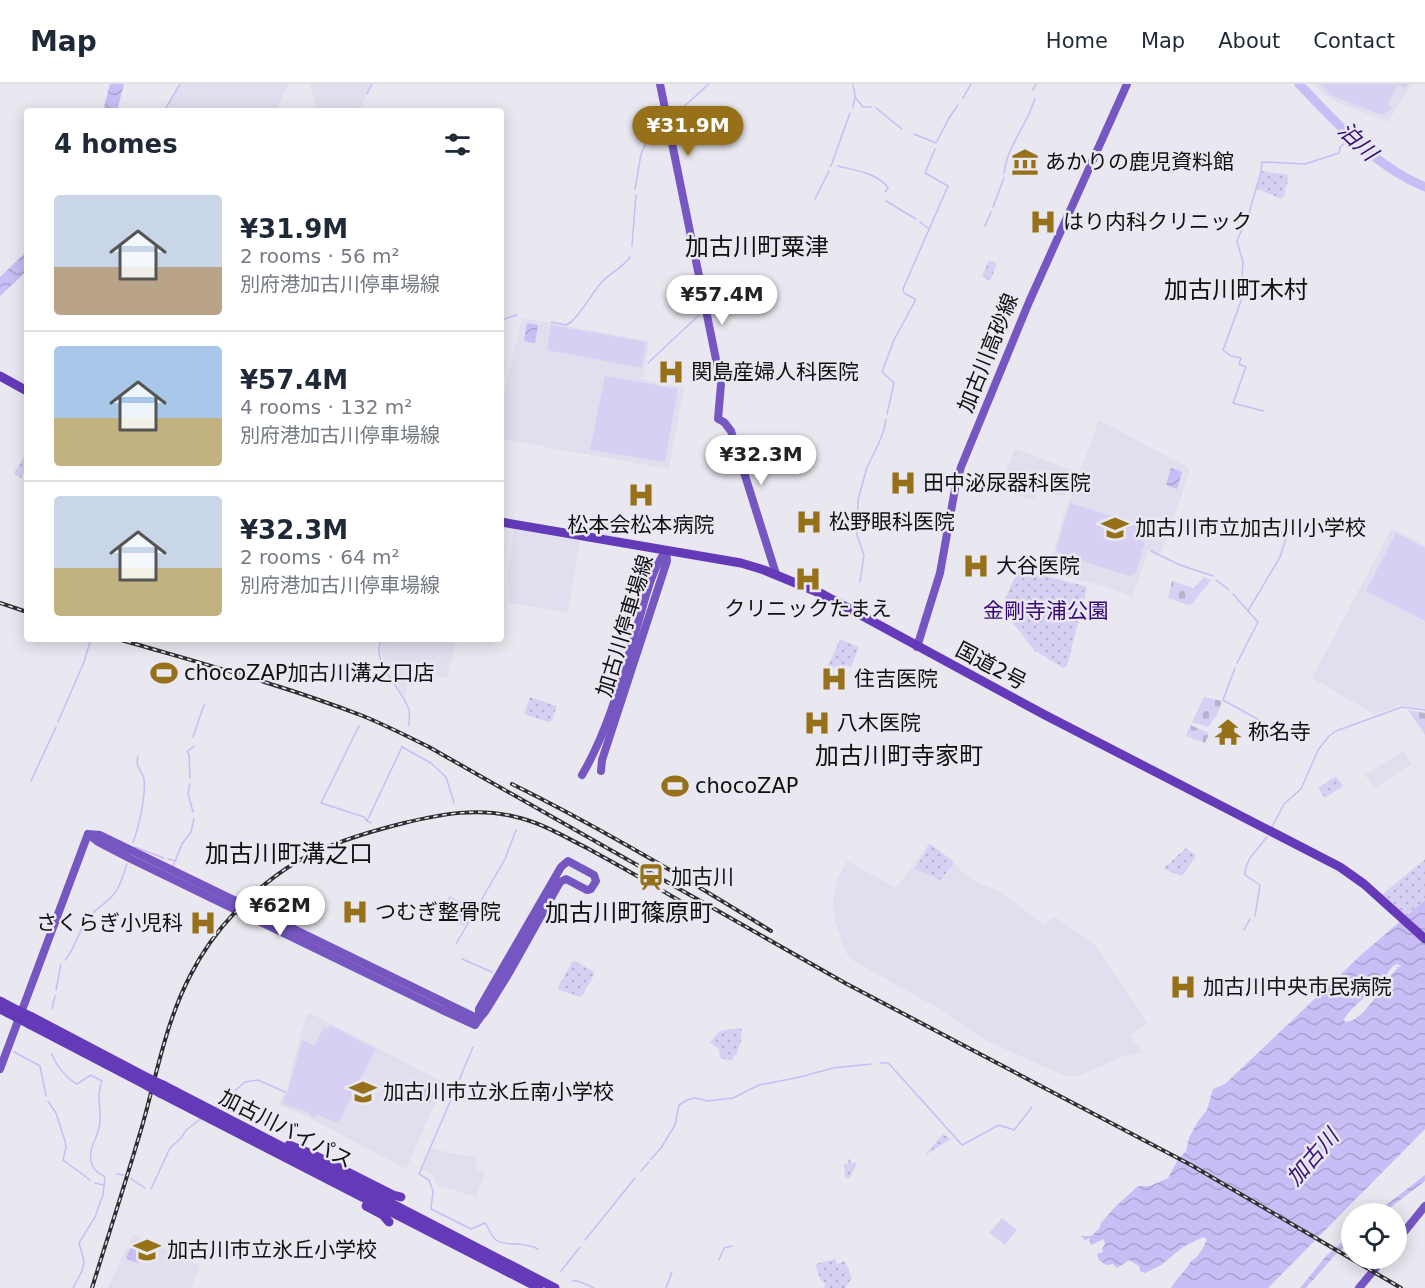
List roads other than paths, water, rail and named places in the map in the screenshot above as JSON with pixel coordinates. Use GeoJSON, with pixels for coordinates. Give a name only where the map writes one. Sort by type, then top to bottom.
{"type":"FeatureCollection","features":[{"type":"Feature","properties":{"kind":"highway"},"geometry":{"type":"LineString","coordinates":[[0,376],[24,389]]}},
{"type":"Feature","properties":{"kind":"highway","name":"国道2号"},"geometry":{"type":"LineString","coordinates":[[504,523],[741,563],[776,574],[822,594],[917,647],[1340,867],[1425,939]]}},
{"type":"Feature","properties":{"kind":"highway","name":"加古川バイパス"},"geometry":{"type":"LineString","coordinates":[[0,1001],[6,1010],[254,1132],[296,1158],[522,1275],[555,1288]]}},
{"type":"Feature","properties":{"kind":"highway","name":"加古川バイパス"},"geometry":{"type":"LineString","coordinates":[[147,1081],[269,1150],[296,1158]]}},
{"type":"Feature","properties":{"kind":"highway"},"geometry":{"type":"LineString","coordinates":[[296,1158],[401,1197]]}},
{"type":"Feature","properties":{"kind":"highway"},"geometry":{"type":"LineString","coordinates":[[296,1158],[389,1222]]}},
{"type":"Feature","properties":{"kind":"highway","name":"加古川バイパス"},"geometry":{"type":"LineString","coordinates":[[522,1275],[539,1288]]}},
{"type":"Feature","properties":{"kind":"main road"},"geometry":{"type":"LineString","coordinates":[[660,84],[721,384],[718,419],[731,431],[776,574]]}},
{"type":"Feature","properties":{"kind":"main road","name":"加古川高砂線"},"geometry":{"type":"LineString","coordinates":[[917,647],[940,573],[961,467],[1029,302],[1126,84]]}},
{"type":"Feature","properties":{"kind":"main road","name":"加古川停車場線"},"geometry":{"type":"LineString","coordinates":[[601,771],[604,754],[667,561],[666,550]]}},
{"type":"Feature","properties":{"kind":"main road","name":"加古川停車場線"},"geometry":{"type":"LineString","coordinates":[[582,775],[592,759],[604,729],[659,559],[666,550]]}},
{"type":"Feature","properties":{"kind":"main road"},"geometry":{"type":"LineString","coordinates":[[0,1069],[88,834],[100,835],[477,1022]]}},
{"type":"Feature","properties":{"kind":"main road"},"geometry":{"type":"LineString","coordinates":[[568,861],[572,862],[594,875],[596,881],[588,890],[566,879],[560,882],[509,973],[477,1022],[479,1009],[562,865],[568,861]]}},
{"type":"Feature","properties":{"kind":"main road"},"geometry":{"type":"LineString","coordinates":[[1407,1228],[1425,1206]]}},
{"type":"Feature","properties":{"kind":"main road"},"geometry":{"type":"LineString","coordinates":[[1359,1288],[1375,1269]]}},
{"type":"Feature","properties":{"kind":"water"},"geometry":{"type":"Polygon","coordinates":[[[110,84],[124,84],[118,108],[104,108],[110,84]]]}},
{"type":"Feature","properties":{"kind":"water"},"geometry":{"type":"Polygon","coordinates":[[[24,254],[24,274],[0,296],[0,277],[24,254]]]}},
{"type":"Feature","properties":{"kind":"water"},"geometry":{"type":"Polygon","coordinates":[[[527,323],[538,325],[535,343],[524,341],[527,323]]]}},
{"type":"Feature","properties":{"kind":"water"},"geometry":{"type":"Polygon","coordinates":[[[1171,468],[1182,472],[1177,489],[1166,485],[1171,468]]]}},
{"type":"Feature","properties":{"kind":"water"},"geometry":{"type":"Polygon","coordinates":[[[1425,900],[1425,1129],[1352,1203],[1341,1203],[1341,1214],[1268,1288],[1171,1288],[1200,1252],[1207,1239],[1203,1237],[1183,1247],[1161,1265],[1145,1273],[1129,1260],[1117,1268],[1113,1264],[1106,1265],[1099,1260],[1097,1254],[1103,1252],[1104,1239],[1091,1245],[1090,1238],[1085,1240],[1081,1236],[1091,1236],[1099,1229],[1101,1223],[1114,1208],[1138,1186],[1150,1186],[1168,1178],[1177,1161],[1186,1151],[1189,1138],[1198,1121],[1207,1110],[1213,1089],[1225,1084],[1361,955],[1425,900]],[[1398,964],[1394,965],[1379,984],[1350,1011],[1345,1022],[1353,1020],[1367,1008],[1398,968],[1395,967],[1402,967],[1398,964]]]}},
{"type":"Feature","properties":{"kind":"water"},"geometry":{"type":"Polygon","coordinates":[[[426,1082],[437,1086],[430,1103],[419,1099],[426,1082]]]}},
{"type":"Feature","properties":{"kind":"water"},"geometry":{"type":"Polygon","coordinates":[[[1425,1175],[1425,1181],[1396,1203],[1389,1203],[1425,1175]]]}},
{"type":"Feature","properties":{"kind":"water"},"geometry":{"type":"Polygon","coordinates":[[[134,1241],[145,1246],[137,1263],[126,1258],[134,1241]]]}},
{"type":"Feature","properties":{"kind":"water"},"geometry":{"type":"Polygon","coordinates":[[[1341,1243],[1341,1250],[1306,1288],[1300,1288],[1327,1255],[1341,1243]]]}},
{"type":"Feature","properties":{"kind":"waterway"},"geometry":{"type":"LineString","coordinates":[[166,108],[180,84]]}},
{"type":"Feature","properties":{"kind":"waterway"},"geometry":{"type":"LineString","coordinates":[[367,94],[372,84]]}},
{"type":"Feature","properties":{"kind":"waterway"},"geometry":{"type":"LineString","coordinates":[[673,112],[680,110],[709,84]]}},
{"type":"Feature","properties":{"kind":"waterway"},"geometry":{"type":"LineString","coordinates":[[853,84],[855,96],[853,107]]}},
{"type":"Feature","properties":{"kind":"waterway"},"geometry":{"type":"LineString","coordinates":[[963,98],[971,84]]}},
{"type":"Feature","properties":{"kind":"waterway"},"geometry":{"type":"LineString","coordinates":[[1033,90],[1036,84]]}},
{"type":"Feature","properties":{"kind":"waterway","name":"泊川"},"geometry":{"type":"LineString","coordinates":[[1299,84],[1357,142],[1389,168],[1425,187]]}},
{"type":"Feature","properties":{"kind":"waterway"},"geometry":{"type":"LineString","coordinates":[[855,97],[863,107],[871,107]]}},
{"type":"Feature","properties":{"kind":"waterway"},"geometry":{"type":"LineString","coordinates":[[1004,173],[1013,144],[1028,117],[1035,98]]}},
{"type":"Feature","properties":{"kind":"waterway"},"geometry":{"type":"LineString","coordinates":[[914,134],[936,143],[958,105]]}},
{"type":"Feature","properties":{"kind":"waterway"},"geometry":{"type":"LineString","coordinates":[[876,108],[902,129]]}},
{"type":"Feature","properties":{"kind":"waterway"},"geometry":{"type":"LineString","coordinates":[[831,166],[850,113]]}},
{"type":"Feature","properties":{"kind":"waterway"},"geometry":{"type":"LineString","coordinates":[[651,133],[660,114]]}},
{"type":"Feature","properties":{"kind":"waterway"},"geometry":{"type":"LineString","coordinates":[[1263,411],[1233,403],[1246,367],[1239,364],[1241,358],[1231,356],[1223,350],[1245,290],[1242,278],[1243,262],[1237,241],[1249,213],[1262,162],[1305,164],[1339,153],[1340,147],[1352,137]]}},
{"type":"Feature","properties":{"kind":"waterway"},"geometry":{"type":"LineString","coordinates":[[635,189],[641,154],[648,138]]}},
{"type":"Feature","properties":{"kind":"waterway"},"geometry":{"type":"LineString","coordinates":[[887,414],[894,383],[882,372],[894,340],[915,301],[904,293],[903,289],[948,186],[925,173],[935,149]]}},
{"type":"Feature","properties":{"kind":"waterway"},"geometry":{"type":"LineString","coordinates":[[838,166],[879,179],[888,188],[885,192]]}},
{"type":"Feature","properties":{"kind":"waterway"},"geometry":{"type":"LineString","coordinates":[[815,199],[829,171]]}},
{"type":"Feature","properties":{"kind":"waterway"},"geometry":{"type":"LineString","coordinates":[[993,207],[1004,178]]}},
{"type":"Feature","properties":{"kind":"waterway"},"geometry":{"type":"LineString","coordinates":[[632,246],[636,195]]}},
{"type":"Feature","properties":{"kind":"waterway"},"geometry":{"type":"LineString","coordinates":[[886,201],[916,219]]}},
{"type":"Feature","properties":{"kind":"waterway"},"geometry":{"type":"LineString","coordinates":[[985,226],[991,212]]}},
{"type":"Feature","properties":{"kind":"waterway"},"geometry":{"type":"LineString","coordinates":[[920,222],[929,229]]}},
{"type":"Feature","properties":{"kind":"waterway"},"geometry":{"type":"LineString","coordinates":[[551,322],[566,325],[571,322],[601,283],[630,257]]}},
{"type":"Feature","properties":{"kind":"waterway"},"geometry":{"type":"LineString","coordinates":[[504,319],[517,315]]}},
{"type":"Feature","properties":{"kind":"waterway"},"geometry":{"type":"LineString","coordinates":[[648,363],[699,315]]}},
{"type":"Feature","properties":{"kind":"waterway"},"geometry":{"type":"LineString","coordinates":[[860,582],[864,555],[857,535],[858,500],[867,467],[884,430],[886,419]]}},
{"type":"Feature","properties":{"kind":"waterway"},"geometry":{"type":"LineString","coordinates":[[1237,663],[1258,622],[1248,611],[1280,557],[1287,535],[1280,531]]}},
{"type":"Feature","properties":{"kind":"waterway"},"geometry":{"type":"LineString","coordinates":[[1151,551],[1180,565],[1213,576]]}},
{"type":"Feature","properties":{"kind":"waterway"},"geometry":{"type":"LineString","coordinates":[[1216,580],[1229,590]]}},
{"type":"Feature","properties":{"kind":"waterway"},"geometry":{"type":"LineString","coordinates":[[1233,594],[1248,611]]}},
{"type":"Feature","properties":{"kind":"waterway"},"geometry":{"type":"LineString","coordinates":[[58,722],[84,662],[90,642]]}},
{"type":"Feature","properties":{"kind":"waterway"},"geometry":{"type":"LineString","coordinates":[[381,642],[379,655],[408,707],[409,726]]}},
{"type":"Feature","properties":{"kind":"waterway"},"geometry":{"type":"LineString","coordinates":[[156,662],[159,680],[165,686]]}},
{"type":"Feature","properties":{"kind":"waterway"},"geometry":{"type":"LineString","coordinates":[[1235,668],[1223,700],[1272,729]]}},
{"type":"Feature","properties":{"kind":"waterway"},"geometry":{"type":"LineString","coordinates":[[193,737],[204,705]]}},
{"type":"Feature","properties":{"kind":"waterway"},"geometry":{"type":"LineString","coordinates":[[1272,827],[1284,804],[1301,789],[1318,750],[1329,736],[1336,731],[1402,707],[1425,710]]}},
{"type":"Feature","properties":{"kind":"waterway"},"geometry":{"type":"LineString","coordinates":[[359,726],[321,803],[364,817],[367,821]]}},
{"type":"Feature","properties":{"kind":"waterway"},"geometry":{"type":"LineString","coordinates":[[31,781],[56,727]]}},
{"type":"Feature","properties":{"kind":"waterway"},"geometry":{"type":"LineString","coordinates":[[190,778],[187,752],[194,746]]}},
{"type":"Feature","properties":{"kind":"waterway"},"geometry":{"type":"LineString","coordinates":[[402,746],[431,763],[446,777],[454,803]]}},
{"type":"Feature","properties":{"kind":"waterway"},"geometry":{"type":"LineString","coordinates":[[371,823],[367,821],[402,747]]}},
{"type":"Feature","properties":{"kind":"waterway"},"geometry":{"type":"LineString","coordinates":[[133,842],[140,820],[144,793],[144,779],[138,766],[138,756]]}},
{"type":"Feature","properties":{"kind":"waterway"},"geometry":{"type":"LineString","coordinates":[[190,784],[188,793],[193,812]]}},
{"type":"Feature","properties":{"kind":"waterway"},"geometry":{"type":"LineString","coordinates":[[173,866],[182,844],[191,832],[194,818]]}},
{"type":"Feature","properties":{"kind":"waterway"},"geometry":{"type":"LineString","coordinates":[[456,944],[505,859],[516,830]]}},
{"type":"Feature","properties":{"kind":"waterway"},"geometry":{"type":"LineString","coordinates":[[1255,916],[1260,885],[1245,875],[1247,864],[1267,837]]}},
{"type":"Feature","properties":{"kind":"waterway"},"geometry":{"type":"LineString","coordinates":[[135,847],[164,858]]}},
{"type":"Feature","properties":{"kind":"waterway"},"geometry":{"type":"LineString","coordinates":[[168,859],[176,861]]}},
{"type":"Feature","properties":{"kind":"waterway"},"geometry":{"type":"LineString","coordinates":[[92,915],[116,892],[127,864]]}},
{"type":"Feature","properties":{"kind":"waterway"},"geometry":{"type":"LineString","coordinates":[[1244,930],[1250,919]]}},
{"type":"Feature","properties":{"kind":"waterway"},"geometry":{"type":"LineString","coordinates":[[65,960],[88,920]]}},
{"type":"Feature","properties":{"kind":"waterway"},"geometry":{"type":"LineString","coordinates":[[462,959],[492,972]]}},
{"type":"Feature","properties":{"kind":"waterway"},"geometry":{"type":"LineString","coordinates":[[56,990],[61,964]]}},
{"type":"Feature","properties":{"kind":"waterway"},"geometry":{"type":"LineString","coordinates":[[52,1009],[55,996]]}},
{"type":"Feature","properties":{"kind":"waterway"},"geometry":{"type":"LineString","coordinates":[[457,1085],[473,1047]]}},
{"type":"Feature","properties":{"kind":"waterway"},"geometry":{"type":"LineString","coordinates":[[14,1052],[40,1066],[46,1096]]}},
{"type":"Feature","properties":{"kind":"waterway"},"geometry":{"type":"LineString","coordinates":[[52,1054],[62,1071],[77,1084],[91,1075],[102,1081],[99,1093],[100,1122],[92,1146],[91,1159],[94,1169],[105,1177],[103,1195],[95,1217],[79,1243],[84,1261],[82,1271],[73,1288]]}},
{"type":"Feature","properties":{"kind":"waterway"},"geometry":{"type":"LineString","coordinates":[[881,1063],[888,1063],[892,1067],[962,1145],[999,1125],[1014,1130],[1032,1107]]}},
{"type":"Feature","properties":{"kind":"waterway"},"geometry":{"type":"LineString","coordinates":[[651,1159],[661,1148],[675,1125],[679,1105],[687,1100],[695,1098],[708,1101],[733,1098],[759,1085],[833,1068],[871,1064]]}},
{"type":"Feature","properties":{"kind":"waterway"},"geometry":{"type":"LineString","coordinates":[[215,1108],[245,1082],[258,1080],[285,1092]]}},
{"type":"Feature","properties":{"kind":"waterway"},"geometry":{"type":"LineString","coordinates":[[455,1090],[419,1174],[429,1180],[433,1191],[431,1209],[471,1229],[485,1223],[494,1238],[500,1242],[538,1249]]}},
{"type":"Feature","properties":{"kind":"waterway"},"geometry":{"type":"LineString","coordinates":[[48,1101],[56,1113],[65,1141],[63,1160],[90,1180]]}},
{"type":"Feature","properties":{"kind":"waterway"},"geometry":{"type":"LineString","coordinates":[[151,1189],[170,1148],[186,1130],[202,1118]]}},
{"type":"Feature","properties":{"kind":"waterway"},"geometry":{"type":"LineString","coordinates":[[641,1171],[649,1162]]}},
{"type":"Feature","properties":{"kind":"waterway"},"geometry":{"type":"LineString","coordinates":[[117,1174],[124,1175]]}},
{"type":"Feature","properties":{"kind":"waterway"},"geometry":{"type":"LineString","coordinates":[[130,1178],[145,1188]]}},
{"type":"Feature","properties":{"kind":"waterway"},"geometry":{"type":"LineString","coordinates":[[585,1240],[635,1178]]}},
{"type":"Feature","properties":{"kind":"waterway"},"geometry":{"type":"LineString","coordinates":[[95,1183],[103,1185]]}},
{"type":"Feature","properties":{"kind":"waterway"},"geometry":{"type":"LineString","coordinates":[[719,1260],[724,1248],[732,1246]]}},
{"type":"Feature","properties":{"kind":"waterway"},"geometry":{"type":"LineString","coordinates":[[561,1271],[580,1247]]}},
{"type":"Feature","properties":{"kind":"waterway"},"geometry":{"type":"LineString","coordinates":[[666,1288],[672,1272]]}},
{"type":"Feature","properties":{"kind":"waterway"},"geometry":{"type":"LineString","coordinates":[[572,1281],[578,1281],[594,1288]]}},
{"type":"Feature","properties":{"kind":"railway"},"geometry":{"type":"LineString","coordinates":[[0,603],[24,611]]}},
{"type":"Feature","properties":{"kind":"railway"},"geometry":{"type":"LineString","coordinates":[[128,642],[302,694],[371,719],[429,747],[845,983],[1191,1165],[1401,1288]]}},
{"type":"Feature","properties":{"kind":"railway"},"geometry":{"type":"LineString","coordinates":[[512,784],[578,818],[708,892],[771,931]]}},
{"type":"Feature","properties":{"kind":"railway"},"geometry":{"type":"LineString","coordinates":[[92,1288],[143,1123],[168,1030],[182,993],[199,959],[222,927],[250,897],[281,872],[323,849],[377,830],[446,815],[488,812],[526,820],[552,830],[685,904]]}},
{"type":"Feature","properties":{"kind":"place","name":"あかりの鹿児資料館"},"geometry":{"type":"Point","coordinates":[1025,162]}},
{"type":"Feature","properties":{"kind":"place","name":"はり内科クリニック"},"geometry":{"type":"Point","coordinates":[1043,222]}},
{"type":"Feature","properties":{"kind":"place","name":"関島産婦人科医院"},"geometry":{"type":"Point","coordinates":[671,372]}},
{"type":"Feature","properties":{"kind":"place","name":"田中泌尿器科医院"},"geometry":{"type":"Point","coordinates":[903,483]}},
{"type":"Feature","properties":{"kind":"place","name":"松本会松本病院"},"geometry":{"type":"Point","coordinates":[641,495]}},
{"type":"Feature","properties":{"kind":"place","name":"松野眼科医院"},"geometry":{"type":"Point","coordinates":[809,522]}},
{"type":"Feature","properties":{"kind":"place","name":"加古川市立加古川小学校"},"geometry":{"type":"Point","coordinates":[1115,528]}},
{"type":"Feature","properties":{"kind":"place","name":"大谷医院"},"geometry":{"type":"Point","coordinates":[976,566]}},
{"type":"Feature","properties":{"kind":"place","name":"クリニックたまえ"},"geometry":{"type":"Point","coordinates":[808,579]}},
{"type":"Feature","properties":{"kind":"place","name":"chocoZAP加古川溝之口店"},"geometry":{"type":"Point","coordinates":[164,673]}},
{"type":"Feature","properties":{"kind":"place","name":"住吉医院"},"geometry":{"type":"Point","coordinates":[834,679]}},
{"type":"Feature","properties":{"kind":"place","name":"八木医院"},"geometry":{"type":"Point","coordinates":[817,723]}},
{"type":"Feature","properties":{"kind":"place","name":"称名寺"},"geometry":{"type":"Point","coordinates":[1228,732]}},
{"type":"Feature","properties":{"kind":"place","name":"chocoZAP"},"geometry":{"type":"Point","coordinates":[675,786]}},
{"type":"Feature","properties":{"kind":"place","name":"加古川"},"geometry":{"type":"Point","coordinates":[651,877]}},
{"type":"Feature","properties":{"kind":"place","name":"つむぎ整骨院"},"geometry":{"type":"Point","coordinates":[355,912]}},
{"type":"Feature","properties":{"kind":"place","name":"さくらぎ小児科"},"geometry":{"type":"Point","coordinates":[203,923]}},
{"type":"Feature","properties":{"kind":"place","name":"加古川中央市民病院"},"geometry":{"type":"Point","coordinates":[1183,987]}},
{"type":"Feature","properties":{"kind":"place","name":"加古川市立氷丘南小学校"},"geometry":{"type":"Point","coordinates":[363,1092]}},
{"type":"Feature","properties":{"kind":"place","name":"加古川市立氷丘小学校"},"geometry":{"type":"Point","coordinates":[147,1250]}},
{"type":"Feature","properties":{"kind":"district","name":"加古川町粟津"},"geometry":{"type":"Point","coordinates":[757,247]}},
{"type":"Feature","properties":{"kind":"district","name":"加古川町木村"},"geometry":{"type":"Point","coordinates":[1236,290]}},
{"type":"Feature","properties":{"kind":"district","name":"加古川町寺家町"},"geometry":{"type":"Point","coordinates":[899,756]}},
{"type":"Feature","properties":{"kind":"district","name":"加古川町溝之口"},"geometry":{"type":"Point","coordinates":[289,854]}},
{"type":"Feature","properties":{"kind":"district","name":"加古川町篠原町"},"geometry":{"type":"Point","coordinates":[629,913]}},
{"type":"Feature","properties":{"kind":"park label","name":"金剛寺浦公園"},"geometry":{"type":"Point","coordinates":[1046,611]}}]}
